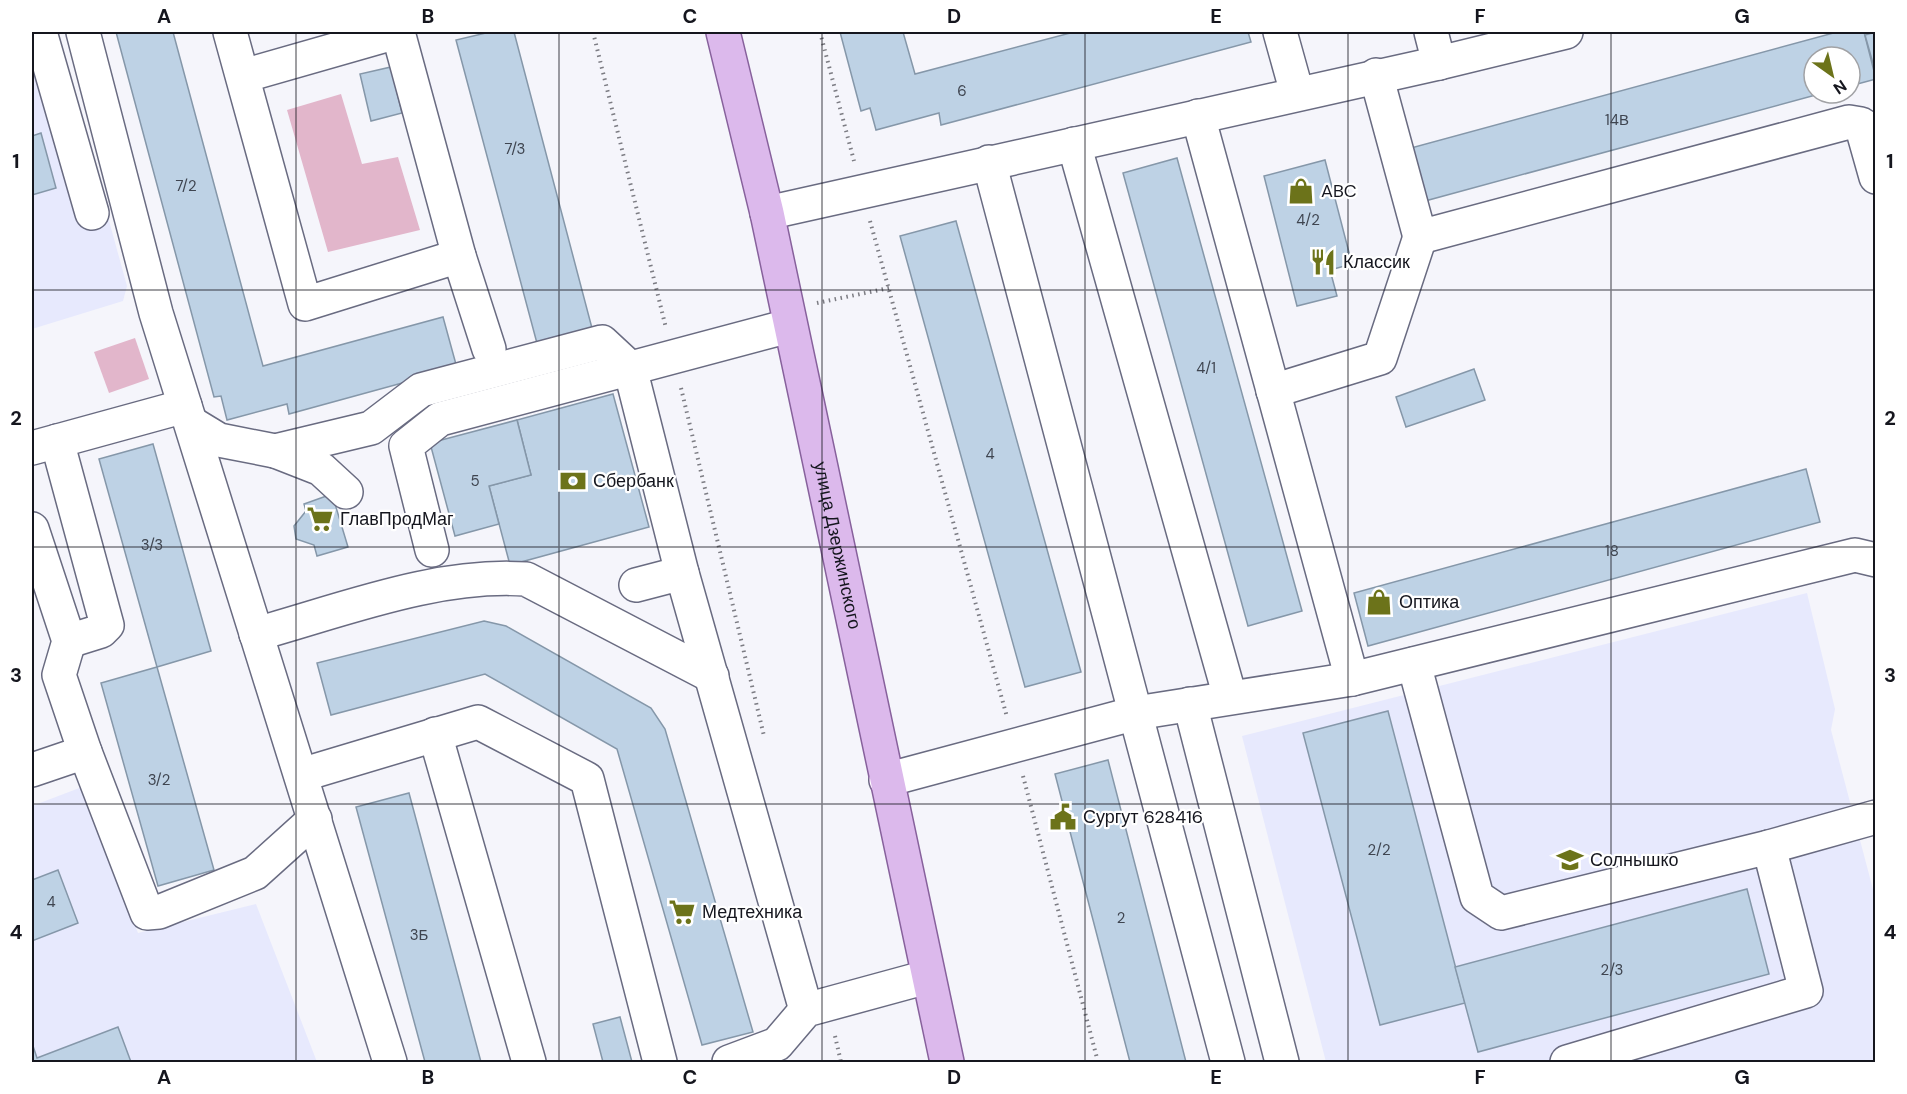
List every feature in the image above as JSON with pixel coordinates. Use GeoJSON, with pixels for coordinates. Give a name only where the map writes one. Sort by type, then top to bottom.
{"type":"FeatureCollection","features":[{"type":"Feature","properties":{"kind":"main road","name":"улица Дзержинского"},"geometry":{"type":"LineString","coordinates":[[723,32],[767,213],[927,977],[947,1062]]}},
{"type":"Feature","properties":{"kind":"lane"},"geometry":{"type":"LineString","coordinates":[[40,32],[40,67],[92,213]]}},
{"type":"Feature","properties":{"kind":"lane"},"geometry":{"type":"LineString","coordinates":[[230,32],[305,304],[459,256]]}},
{"type":"Feature","properties":{"kind":"lane"},"geometry":{"type":"LineString","coordinates":[[243,76],[390,32],[489,349]]}},
{"type":"Feature","properties":{"kind":"lane"},"geometry":{"type":"LineString","coordinates":[[1280,32],[1297,93]]}},
{"type":"Feature","properties":{"kind":"lane"},"geometry":{"type":"LineString","coordinates":[[1431,32],[1439,63]]}},
{"type":"Feature","properties":{"kind":"lane"},"geometry":{"type":"LineString","coordinates":[[767,213],[1376,75],[1439,63],[1566,32]]}},
{"type":"Feature","properties":{"kind":"lane"},"geometry":{"type":"LineString","coordinates":[[40,67],[86,43],[156,313],[390,1062]]}},
{"type":"Feature","properties":{"kind":"lane"},"geometry":{"type":"LineString","coordinates":[[1273,391],[1380,358],[1420,237],[1376,75]]}},
{"type":"Feature","properties":{"kind":"lane"},"geometry":{"type":"LineString","coordinates":[[1198,116],[1352,679]]}},
{"type":"Feature","properties":{"kind":"lane"},"geometry":{"type":"LineString","coordinates":[[1420,237],[1849,122],[1861,124],[1875,177]]}},
{"type":"Feature","properties":{"kind":"lane"},"geometry":{"type":"LineString","coordinates":[[1074,144],[1230,697]]}},
{"type":"Feature","properties":{"kind":"lane"},"geometry":{"type":"LineString","coordinates":[[989,162],[1228,1062]]}},
{"type":"Feature","properties":{"kind":"lane"},"geometry":{"type":"LineString","coordinates":[[432,550],[406,446],[440,419],[789,326]]}},
{"type":"Feature","properties":{"kind":"lane"},"geometry":{"type":"LineString","coordinates":[[275,451],[371,428],[420,390],[602,342],[630,368],[682,573],[711,676],[817,1007]]}},
{"type":"Feature","properties":{"kind":"lane"},"geometry":{"type":"LineString","coordinates":[[69,641],[101,631],[106,625],[44,445],[188,415]]}},
{"type":"Feature","properties":{"kind":"lane"},"geometry":{"type":"LineString","coordinates":[[188,415],[219,440],[275,451],[321,469],[346,492]]}},
{"type":"Feature","properties":{"kind":"lane"},"geometry":{"type":"LineString","coordinates":[[32,529],[69,641],[59,675],[85,752],[147,913],[159,912],[255,873],[315,819]]}},
{"type":"Feature","properties":{"kind":"lane"},"geometry":{"type":"LineString","coordinates":[[886,780],[1136,713],[1352,679],[1855,555],[1875,560]]}},
{"type":"Feature","properties":{"kind":"lane"},"geometry":{"type":"LineString","coordinates":[[636,585],[682,573]]}},
{"type":"Feature","properties":{"kind":"lane"},"geometry":{"type":"LineString","coordinates":[[256,634],[436,585],[492,577],[526,579],[711,676]]}},
{"type":"Feature","properties":{"kind":"lane"},"geometry":{"type":"LineString","coordinates":[[1414,664],[1477,897],[1501,913],[1769,847],[1875,817]]}},
{"type":"Feature","properties":{"kind":"lane"},"geometry":{"type":"LineString","coordinates":[[1190,704],[1282,1062]]}},
{"type":"Feature","properties":{"kind":"lane"},"geometry":{"type":"LineString","coordinates":[[301,775],[478,722],[587,779],[660,1062]]}},
{"type":"Feature","properties":{"kind":"lane"},"geometry":{"type":"LineString","coordinates":[[435,734],[530,1062]]}},
{"type":"Feature","properties":{"kind":"lane"},"geometry":{"type":"LineString","coordinates":[[32,770],[85,752]]}},
{"type":"Feature","properties":{"kind":"lane"},"geometry":{"type":"LineString","coordinates":[[1567,1062],[1806,991],[1769,847]]}},
{"type":"Feature","properties":{"kind":"lane"},"geometry":{"type":"LineString","coordinates":[[729,1062],[777,1044],[817,1007],[927,977]]}},
{"type":"Feature","properties":{"kind":"path"},"geometry":{"type":"LineString","coordinates":[[593,32],[765,738]]}},
{"type":"Feature","properties":{"kind":"path"},"geometry":{"type":"LineString","coordinates":[[820,32],[1015,745],[1098,1062]]}},
{"type":"Feature","properties":{"kind":"path"},"geometry":{"type":"LineString","coordinates":[[817,1007],[841,1062]]}},
{"type":"Feature","properties":{"kind":"shaded area"},"geometry":{"type":"Polygon","coordinates":[[[32,32],[57,32],[127,286],[123,301],[32,329],[32,32]]]}},
{"type":"Feature","properties":{"kind":"shaded area"},"geometry":{"type":"Polygon","coordinates":[[[341,94],[362,164],[398,157],[420,230],[328,252],[287,110],[341,94]]]}},
{"type":"Feature","properties":{"kind":"shaded area"},"geometry":{"type":"Polygon","coordinates":[[[135,338],[149,379],[109,393],[94,352],[135,338]]]}},
{"type":"Feature","properties":{"kind":"shaded area","name":"Солнышко"},"geometry":{"type":"Polygon","coordinates":[[[1807,593],[1835,709],[1831,730],[1875,897],[1875,1062],[1326,1062],[1242,736],[1807,593]]]}},
{"type":"Feature","properties":{"kind":"shaded area"},"geometry":{"type":"Polygon","coordinates":[[[82,787],[138,933],[256,904],[317,1062],[32,1062],[32,806],[82,787]]]}},
{"type":"Feature","properties":{"kind":"building"},"geometry":{"type":"Polygon","coordinates":[[[116,32],[173,32],[263,366],[443,317],[457,368],[289,414],[287,404],[227,420],[221,396],[214,397],[116,32]]]}},
{"type":"Feature","properties":{"kind":"building"},"geometry":{"type":"Polygon","coordinates":[[[490,32],[514,32],[593,332],[538,347],[456,40],[490,32]]]}},
{"type":"Feature","properties":{"kind":"building"},"geometry":{"type":"Polygon","coordinates":[[[840,32],[903,32],[915,74],[1074,32],[1248,32],[1251,42],[941,125],[939,113],[876,130],[870,108],[861,111],[840,32]]]}},
{"type":"Feature","properties":{"kind":"building"},"geometry":{"type":"Polygon","coordinates":[[[1837,32],[1864,32],[1876,79],[1862,83],[1862,45],[1802,45],[1802,99],[1425,201],[1411,148],[1837,32]]]}},
{"type":"Feature","properties":{"kind":"building"},"geometry":{"type":"Polygon","coordinates":[[[1876,32],[1876,74],[1865,35],[1876,32]]]}},
{"type":"Feature","properties":{"kind":"building"},"geometry":{"type":"Polygon","coordinates":[[[391,67],[402,113],[371,121],[360,74],[391,67]]]}},
{"type":"Feature","properties":{"kind":"building"},"geometry":{"type":"Polygon","coordinates":[[[41,133],[56,188],[32,195],[32,136],[41,133]]]}},
{"type":"Feature","properties":{"kind":"building"},"geometry":{"type":"Polygon","coordinates":[[[1177,158],[1302,611],[1248,626],[1123,173],[1177,158]]]}},
{"type":"Feature","properties":{"kind":"building"},"geometry":{"type":"Polygon","coordinates":[[[1325,160],[1352,264],[1330,270],[1337,296],[1297,306],[1264,176],[1325,160]]]}},
{"type":"Feature","properties":{"kind":"building"},"geometry":{"type":"Polygon","coordinates":[[[956,221],[1081,672],[1025,687],[900,236],[956,221]]]}},
{"type":"Feature","properties":{"kind":"building"},"geometry":{"type":"Polygon","coordinates":[[[1474,369],[1485,400],[1406,427],[1396,397],[1474,369]]]}},
{"type":"Feature","properties":{"kind":"building","name":"Сбербанк"},"geometry":{"type":"Polygon","coordinates":[[[613,394],[649,527],[510,565],[489,486],[531,475],[517,420],[613,394]]]}},
{"type":"Feature","properties":{"kind":"building"},"geometry":{"type":"Polygon","coordinates":[[[517,420],[531,475],[489,486],[499,524],[455,536],[430,443],[517,420]]]}},
{"type":"Feature","properties":{"kind":"building"},"geometry":{"type":"Polygon","coordinates":[[[153,444],[211,651],[157,667],[99,459],[153,444]]]}},
{"type":"Feature","properties":{"kind":"building"},"geometry":{"type":"Polygon","coordinates":[[[1806,469],[1820,522],[1368,646],[1354,593],[1806,469]]]}},
{"type":"Feature","properties":{"kind":"building","name":"ГлавПродМаг"},"geometry":{"type":"Polygon","coordinates":[[[332,494],[348,547],[317,556],[314,545],[296,539],[294,526],[306,511],[304,504],[332,494]]]}},
{"type":"Feature","properties":{"kind":"building"},"geometry":{"type":"Polygon","coordinates":[[[484,621],[506,626],[651,708],[665,729],[753,1032],[702,1045],[617,749],[485,674],[331,715],[317,663],[484,621]]]}},
{"type":"Feature","properties":{"kind":"building"},"geometry":{"type":"Polygon","coordinates":[[[157,667],[214,870],[158,886],[101,683],[157,667]]]}},
{"type":"Feature","properties":{"kind":"building"},"geometry":{"type":"Polygon","coordinates":[[[1388,711],[1465,1003],[1380,1025],[1303,733],[1388,711]]]}},
{"type":"Feature","properties":{"kind":"building"},"geometry":{"type":"Polygon","coordinates":[[[1108,760],[1186,1062],[1130,1062],[1055,774],[1108,760]]]}},
{"type":"Feature","properties":{"kind":"building"},"geometry":{"type":"Polygon","coordinates":[[[409,793],[481,1062],[425,1062],[356,807],[409,793]]]}},
{"type":"Feature","properties":{"kind":"building"},"geometry":{"type":"Polygon","coordinates":[[[58,870],[78,923],[32,941],[32,880],[58,870]]]}},
{"type":"Feature","properties":{"kind":"building"},"geometry":{"type":"Polygon","coordinates":[[[1747,889],[1769,974],[1478,1052],[1455,967],[1747,889]]]}},
{"type":"Feature","properties":{"kind":"building"},"geometry":{"type":"Polygon","coordinates":[[[620,1017],[632,1062],[603,1062],[593,1024],[620,1017]]]}},
{"type":"Feature","properties":{"kind":"building"},"geometry":{"type":"Polygon","coordinates":[[[118,1027],[131,1062],[32,1062],[32,1043],[37,1058],[118,1027]]]}},
{"type":"Feature","properties":{"kind":"place","name":"ABC"},"geometry":{"type":"Point","coordinates":[1301,191]}},
{"type":"Feature","properties":{"kind":"place","name":"Классик"},"geometry":{"type":"Point","coordinates":[1323,262]}},
{"type":"Feature","properties":{"kind":"place","name":"Сбербанк"},"geometry":{"type":"Point","coordinates":[573,481]}},
{"type":"Feature","properties":{"kind":"place","name":"ГлавПродМаг"},"geometry":{"type":"Point","coordinates":[320,519]}},
{"type":"Feature","properties":{"kind":"place","name":"Оптика"},"geometry":{"type":"Point","coordinates":[1379,602]}},
{"type":"Feature","properties":{"kind":"place","name":"Сургут 628416"},"geometry":{"type":"Point","coordinates":[1063,817]}},
{"type":"Feature","properties":{"kind":"place","name":"Солнышко"},"geometry":{"type":"Point","coordinates":[1570,860]}},
{"type":"Feature","properties":{"kind":"place","name":"Медтехника"},"geometry":{"type":"Point","coordinates":[682,912]}}]}
